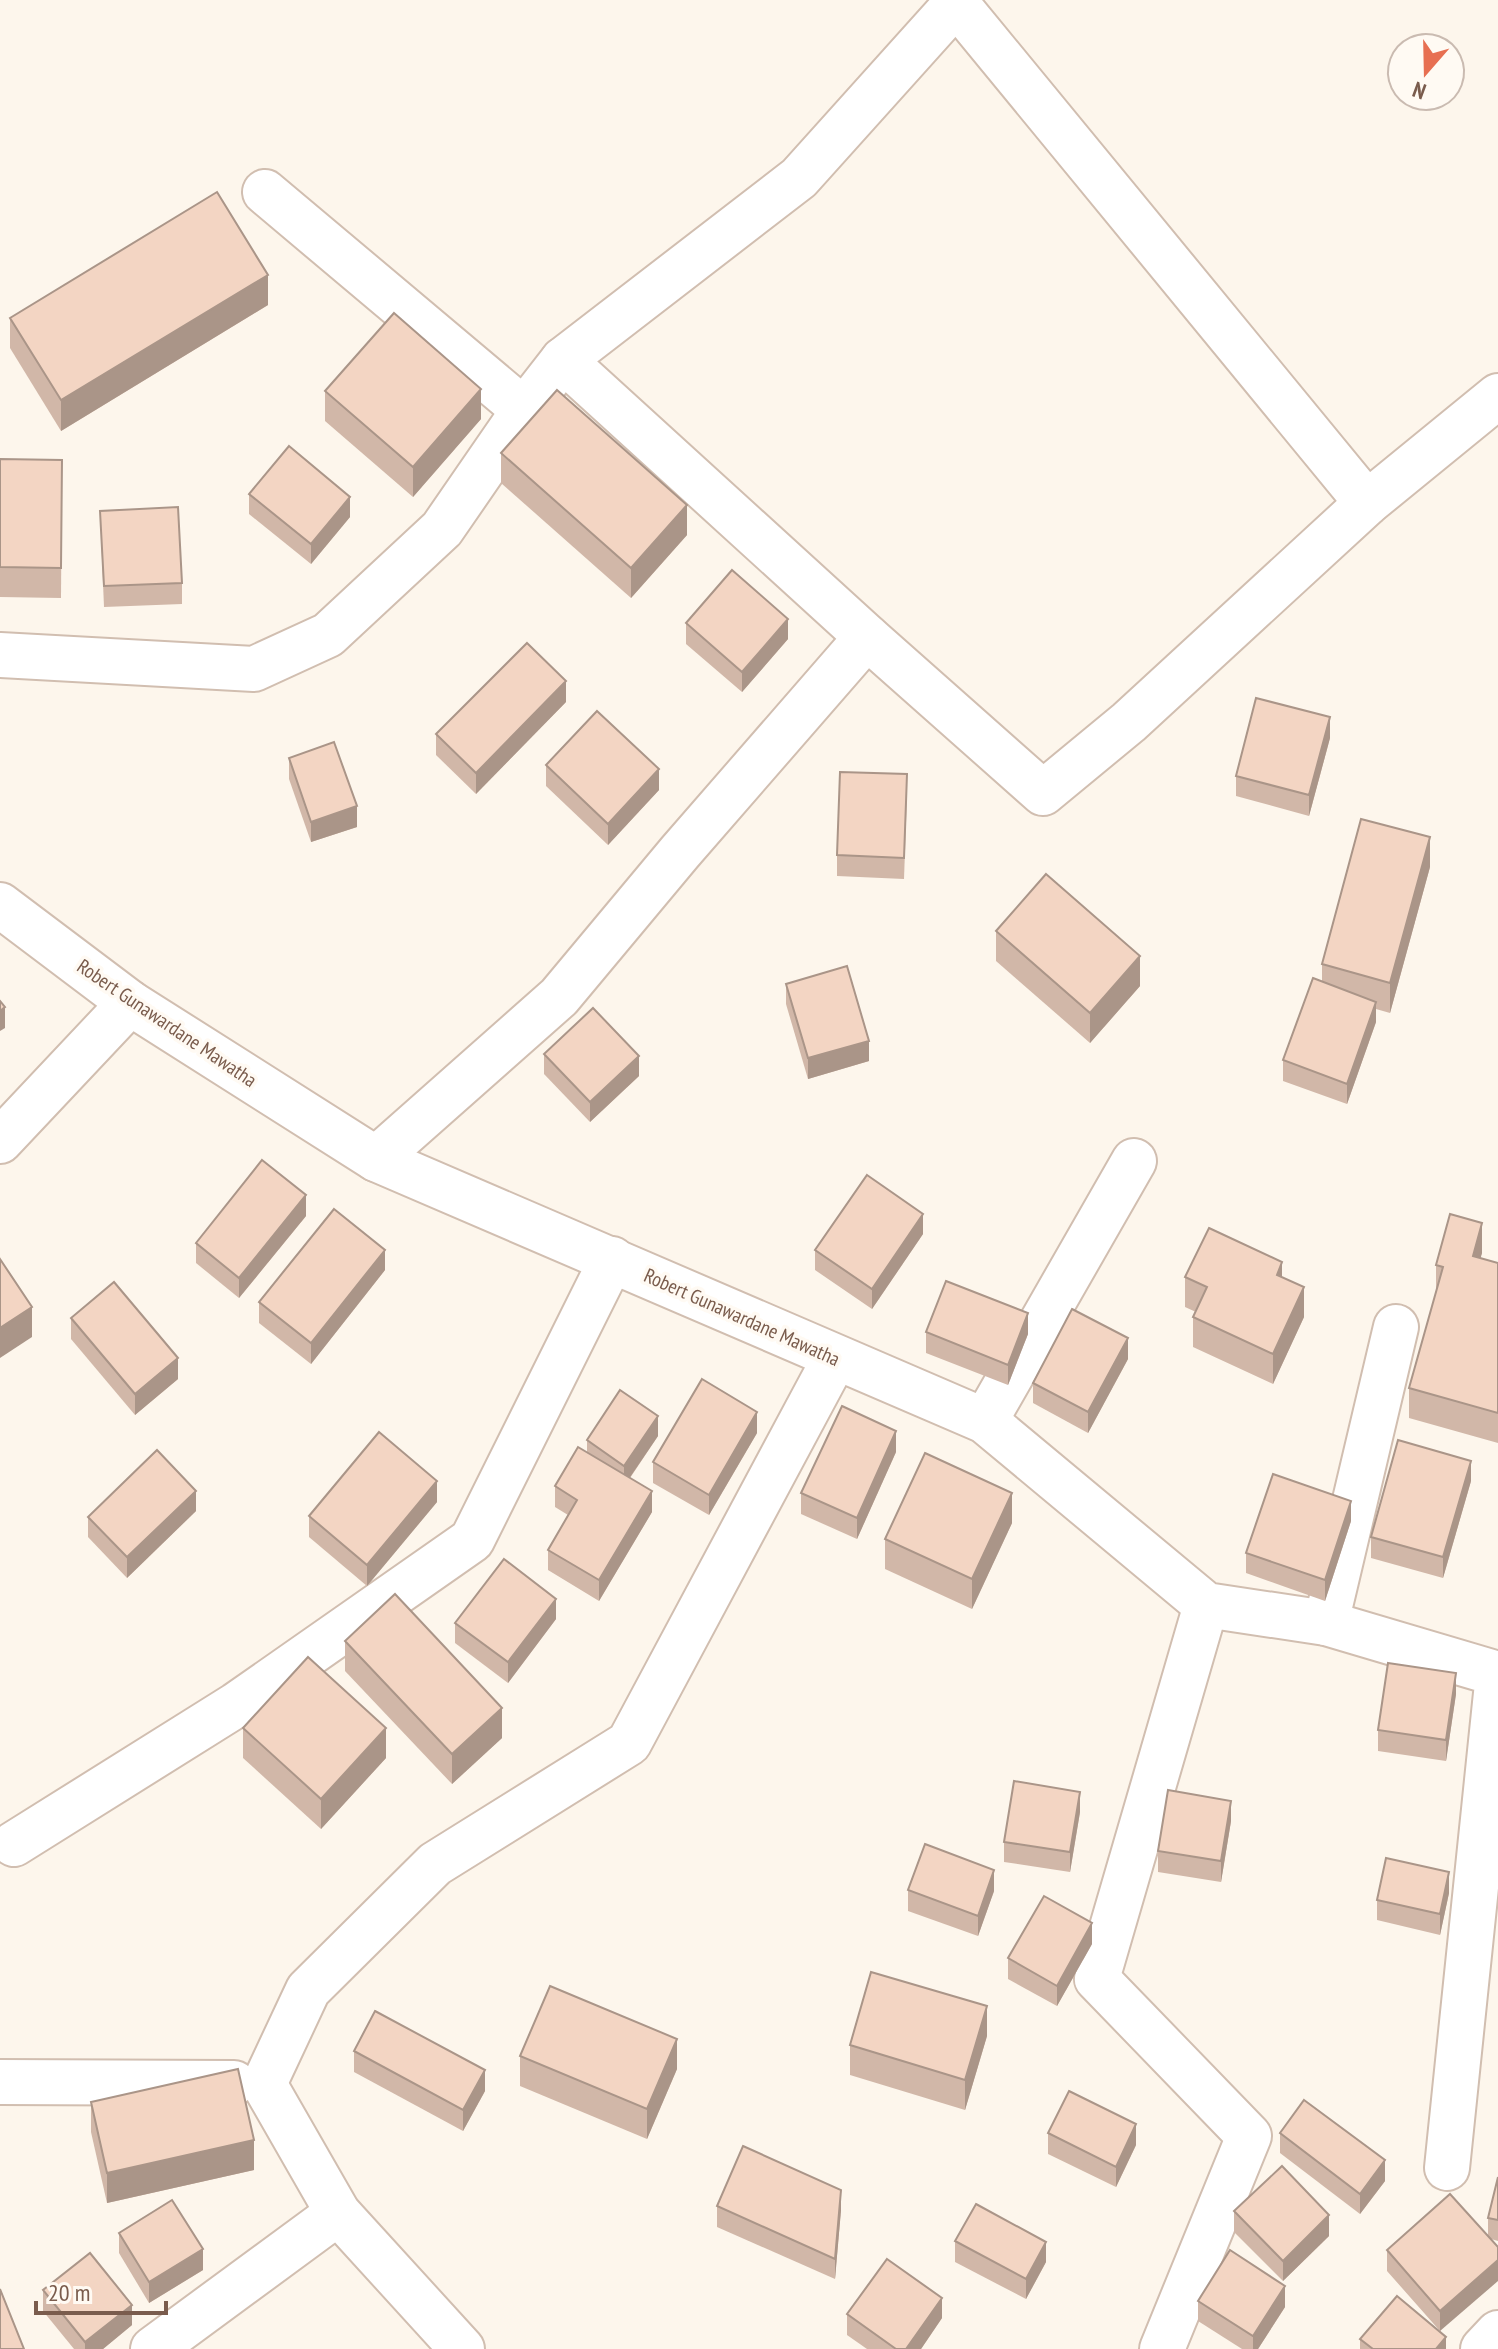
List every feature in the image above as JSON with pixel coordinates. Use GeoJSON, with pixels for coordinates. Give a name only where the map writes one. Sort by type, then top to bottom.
{"type":"FeatureCollection","features":[{"type":"Feature","properties":{"kind":"street"},"geometry":{"type":"LineString","coordinates":[[0,655],[254,669],[328,635],[442,529],[524,410],[563,360],[799,178],[957,1],[1367,503]]}},
{"type":"Feature","properties":{"kind":"street"},"geometry":{"type":"LineString","coordinates":[[265,192],[524,410]]}},
{"type":"Feature","properties":{"kind":"street"},"geometry":{"type":"LineString","coordinates":[[563,360],[1043,793],[1129,722],[1367,503],[1498,396]]}},
{"type":"Feature","properties":{"kind":"street"},"geometry":{"type":"LineString","coordinates":[[376,1159],[559,997],[867,637]]}},
{"type":"Feature","properties":{"kind":"street","name":"Robert Gunawardane Mawatha"},"geometry":{"type":"LineString","coordinates":[[0,905],[130,1003],[376,1159],[985,1421],[1206,1605]]}},
{"type":"Feature","properties":{"kind":"street"},"geometry":{"type":"LineString","coordinates":[[0,1141],[130,1003]]}},
{"type":"Feature","properties":{"kind":"street"},"geometry":{"type":"LineString","coordinates":[[985,1421],[1134,1161]]}},
{"type":"Feature","properties":{"kind":"street"},"geometry":{"type":"LineString","coordinates":[[14,1844],[236,1705],[472,1540],[612,1259]]}},
{"type":"Feature","properties":{"kind":"street"},"geometry":{"type":"LineString","coordinates":[[1326,1623],[1396,1327]]}},
{"type":"Feature","properties":{"kind":"street"},"geometry":{"type":"LineString","coordinates":[[264,2084],[308,1990],[435,1864],[629,1743],[835,1358]]}},
{"type":"Feature","properties":{"kind":"street"},"geometry":{"type":"LineString","coordinates":[[1162,2349],[1249,2136],[1097,1979],[1206,1605],[1326,1623],[1498,1674],[1447,2168]]}},
{"type":"Feature","properties":{"kind":"street"},"geometry":{"type":"LineString","coordinates":[[0,2082],[264,2084]]}},
{"type":"Feature","properties":{"kind":"street"},"geometry":{"type":"LineString","coordinates":[[264,2084],[338,2213],[462,2349]]}},
{"type":"Feature","properties":{"kind":"street"},"geometry":{"type":"LineString","coordinates":[[153,2349],[338,2213]]}},
{"type":"Feature","properties":{"kind":"street"},"geometry":{"type":"LineString","coordinates":[[1483,2349],[1498,2333]]}},
{"type":"Feature","properties":{"kind":"building"},"geometry":{"type":"Polygon","coordinates":[[[217,192],[268,275],[61,400],[10,318],[217,192]]]}},
{"type":"Feature","properties":{"kind":"building"},"geometry":{"type":"Polygon","coordinates":[[[394,313],[481,389],[413,467],[325,391],[394,313]]]}},
{"type":"Feature","properties":{"kind":"building"},"geometry":{"type":"Polygon","coordinates":[[[557,390],[687,505],[631,568],[501,453],[557,390]]]}},
{"type":"Feature","properties":{"kind":"building"},"geometry":{"type":"Polygon","coordinates":[[[289,446],[350,497],[311,544],[249,494],[289,446]]]}},
{"type":"Feature","properties":{"kind":"building"},"geometry":{"type":"Polygon","coordinates":[[[0,459],[62,460],[61,568],[0,567],[0,459]]]}},
{"type":"Feature","properties":{"kind":"building"},"geometry":{"type":"Polygon","coordinates":[[[178,507],[182,583],[104,586],[100,511],[178,507]]]}},
{"type":"Feature","properties":{"kind":"building"},"geometry":{"type":"Polygon","coordinates":[[[732,570],[788,619],[742,672],[686,623],[732,570]]]}},
{"type":"Feature","properties":{"kind":"building"},"geometry":{"type":"Polygon","coordinates":[[[527,643],[566,681],[476,773],[436,734],[527,643]]]}},
{"type":"Feature","properties":{"kind":"building"},"geometry":{"type":"Polygon","coordinates":[[[1256,698],[1330,717],[1309,795],[1236,776],[1256,698]]]}},
{"type":"Feature","properties":{"kind":"building"},"geometry":{"type":"Polygon","coordinates":[[[597,711],[659,769],[608,824],[546,765],[597,711]]]}},
{"type":"Feature","properties":{"kind":"building"},"geometry":{"type":"Polygon","coordinates":[[[334,742],[357,806],[311,822],[289,758],[334,742]]]}},
{"type":"Feature","properties":{"kind":"building"},"geometry":{"type":"Polygon","coordinates":[[[840,772],[907,774],[904,858],[837,855],[840,772]]]}},
{"type":"Feature","properties":{"kind":"building"},"geometry":{"type":"Polygon","coordinates":[[[1361,819],[1430,837],[1390,983],[1322,964],[1361,819]]]}},
{"type":"Feature","properties":{"kind":"building"},"geometry":{"type":"Polygon","coordinates":[[[1046,874],[1140,956],[1090,1013],[996,931],[1046,874]]]}},
{"type":"Feature","properties":{"kind":"building"},"geometry":{"type":"Polygon","coordinates":[[[847,966],[869,1041],[808,1058],[786,984],[847,966]]]}},
{"type":"Feature","properties":{"kind":"building"},"geometry":{"type":"Polygon","coordinates":[[[1313,978],[1376,1002],[1347,1084],[1283,1060],[1313,978]]]}},
{"type":"Feature","properties":{"kind":"building"},"geometry":{"type":"Polygon","coordinates":[[[593,1008],[639,1056],[590,1102],[544,1054],[593,1008]]]}},
{"type":"Feature","properties":{"kind":"building"},"geometry":{"type":"Polygon","coordinates":[[[262,1160],[306,1195],[239,1278],[196,1243],[262,1160]]]}},
{"type":"Feature","properties":{"kind":"building"},"geometry":{"type":"Polygon","coordinates":[[[867,1175],[923,1214],[872,1289],[815,1250],[867,1175]]]}},
{"type":"Feature","properties":{"kind":"building"},"geometry":{"type":"Polygon","coordinates":[[[334,1209],[385,1250],[311,1343],[259,1302],[334,1209]]]}},
{"type":"Feature","properties":{"kind":"building"},"geometry":{"type":"Polygon","coordinates":[[[1450,1214],[1482,1223],[1473,1256],[1498,1263],[1498,1413],[1409,1388],[1443,1267],[1436,1265],[1450,1214]]]}},
{"type":"Feature","properties":{"kind":"building"},"geometry":{"type":"Polygon","coordinates":[[[1209,1228],[1282,1262],[1277,1275],[1304,1287],[1273,1354],[1193,1317],[1207,1287],[1185,1277],[1209,1228]]]}},
{"type":"Feature","properties":{"kind":"building"},"geometry":{"type":"Polygon","coordinates":[[[0,1259],[32,1307],[0,1328],[0,1259]]]}},
{"type":"Feature","properties":{"kind":"building"},"geometry":{"type":"Polygon","coordinates":[[[946,1281],[1028,1313],[1008,1365],[926,1332],[946,1281]]]}},
{"type":"Feature","properties":{"kind":"building"},"geometry":{"type":"Polygon","coordinates":[[[114,1282],[178,1358],[135,1394],[71,1318],[114,1282]]]}},
{"type":"Feature","properties":{"kind":"building"},"geometry":{"type":"Polygon","coordinates":[[[1072,1309],[1128,1338],[1088,1412],[1033,1383],[1072,1309]]]}},
{"type":"Feature","properties":{"kind":"building"},"geometry":{"type":"Polygon","coordinates":[[[702,1379],[757,1412],[709,1495],[653,1462],[702,1379]]]}},
{"type":"Feature","properties":{"kind":"building"},"geometry":{"type":"Polygon","coordinates":[[[620,1390],[658,1416],[624,1466],[587,1440],[620,1390]]]}},
{"type":"Feature","properties":{"kind":"building"},"geometry":{"type":"Polygon","coordinates":[[[842,1406],[896,1431],[857,1518],[801,1493],[842,1406]]]}},
{"type":"Feature","properties":{"kind":"building"},"geometry":{"type":"Polygon","coordinates":[[[379,1432],[437,1481],[367,1565],[309,1516],[379,1432]]]}},
{"type":"Feature","properties":{"kind":"building"},"geometry":{"type":"Polygon","coordinates":[[[1398,1440],[1471,1461],[1443,1557],[1371,1537],[1398,1440]]]}},
{"type":"Feature","properties":{"kind":"building"},"geometry":{"type":"Polygon","coordinates":[[[578,1447],[652,1491],[599,1580],[548,1550],[577,1500],[555,1486],[578,1447]]]}},
{"type":"Feature","properties":{"kind":"building"},"geometry":{"type":"Polygon","coordinates":[[[157,1450],[196,1491],[127,1557],[88,1517],[157,1450]]]}},
{"type":"Feature","properties":{"kind":"building"},"geometry":{"type":"Polygon","coordinates":[[[925,1453],[1012,1493],[972,1579],[885,1539],[925,1453]]]}},
{"type":"Feature","properties":{"kind":"building"},"geometry":{"type":"Polygon","coordinates":[[[1273,1474],[1351,1501],[1325,1580],[1246,1553],[1273,1474]]]}},
{"type":"Feature","properties":{"kind":"building"},"geometry":{"type":"Polygon","coordinates":[[[504,1559],[556,1599],[508,1662],[455,1623],[504,1559]]]}},
{"type":"Feature","properties":{"kind":"building"},"geometry":{"type":"Polygon","coordinates":[[[395,1594],[502,1708],[452,1754],[345,1641],[395,1594]]]}},
{"type":"Feature","properties":{"kind":"building"},"geometry":{"type":"Polygon","coordinates":[[[308,1657],[386,1728],[321,1799],[243,1728],[308,1657]]]}},
{"type":"Feature","properties":{"kind":"building"},"geometry":{"type":"Polygon","coordinates":[[[1388,1663],[1456,1673],[1446,1740],[1378,1730],[1388,1663]]]}},
{"type":"Feature","properties":{"kind":"building"},"geometry":{"type":"Polygon","coordinates":[[[1014,1781],[1080,1792],[1070,1852],[1004,1842],[1014,1781]]]}},
{"type":"Feature","properties":{"kind":"building"},"geometry":{"type":"Polygon","coordinates":[[[1168,1790],[1231,1801],[1221,1861],[1158,1851],[1168,1790]]]}},
{"type":"Feature","properties":{"kind":"building"},"geometry":{"type":"Polygon","coordinates":[[[925,1844],[994,1870],[978,1916],[908,1890],[925,1844]]]}},
{"type":"Feature","properties":{"kind":"building"},"geometry":{"type":"Polygon","coordinates":[[[1386,1858],[1449,1872],[1440,1914],[1377,1900],[1386,1858]]]}},
{"type":"Feature","properties":{"kind":"building"},"geometry":{"type":"Polygon","coordinates":[[[1044,1896],[1092,1923],[1057,1986],[1008,1958],[1044,1896]]]}},
{"type":"Feature","properties":{"kind":"building"},"geometry":{"type":"Polygon","coordinates":[[[871,1972],[987,2006],[965,2080],[850,2045],[871,1972]]]}},
{"type":"Feature","properties":{"kind":"building"},"geometry":{"type":"Polygon","coordinates":[[[550,1986],[677,2039],[647,2109],[520,2056],[550,1986]]]}},
{"type":"Feature","properties":{"kind":"building"},"geometry":{"type":"Polygon","coordinates":[[[375,2011],[485,2070],[463,2110],[354,2051],[375,2011]]]}},
{"type":"Feature","properties":{"kind":"building"},"geometry":{"type":"Polygon","coordinates":[[[238,2069],[254,2140],[107,2173],[91,2102],[238,2069]]]}},
{"type":"Feature","properties":{"kind":"building"},"geometry":{"type":"Polygon","coordinates":[[[1069,2091],[1136,2124],[1116,2167],[1048,2133],[1069,2091]]]}},
{"type":"Feature","properties":{"kind":"building"},"geometry":{"type":"Polygon","coordinates":[[[1304,2100],[1385,2160],[1360,2194],[1280,2133],[1304,2100]]]}},
{"type":"Feature","properties":{"kind":"building"},"geometry":{"type":"Polygon","coordinates":[[[743,2146],[841,2190],[835,2259],[717,2206],[743,2146]]]}},
{"type":"Feature","properties":{"kind":"building"},"geometry":{"type":"Polygon","coordinates":[[[1282,2166],[1329,2215],[1283,2261],[1234,2211],[1282,2166]]]}},
{"type":"Feature","properties":{"kind":"building"},"geometry":{"type":"Polygon","coordinates":[[[1498,2177],[1498,2220],[1488,2218],[1498,2177]]]}},
{"type":"Feature","properties":{"kind":"building"},"geometry":{"type":"Polygon","coordinates":[[[1450,2194],[1498,2247],[1498,2260],[1440,2311],[1387,2250],[1450,2194]]]}},
{"type":"Feature","properties":{"kind":"building"},"geometry":{"type":"Polygon","coordinates":[[[172,2200],[203,2249],[149,2282],[119,2233],[172,2200]]]}},
{"type":"Feature","properties":{"kind":"building"},"geometry":{"type":"Polygon","coordinates":[[[976,2204],[1046,2242],[1026,2279],[955,2241],[976,2204]]]}},
{"type":"Feature","properties":{"kind":"building"},"geometry":{"type":"Polygon","coordinates":[[[1230,2250],[1285,2286],[1253,2336],[1198,2301],[1230,2250]]]}},
{"type":"Feature","properties":{"kind":"building"},"geometry":{"type":"Polygon","coordinates":[[[90,2253],[132,2305],[85,2342],[43,2290],[90,2253]]]}},
{"type":"Feature","properties":{"kind":"building"},"geometry":{"type":"Polygon","coordinates":[[[887,2259],[942,2298],[906,2349],[896,2349],[847,2314],[887,2259]]]}},
{"type":"Feature","properties":{"kind":"building"},"geometry":{"type":"Polygon","coordinates":[[[0,2289],[24,2349],[0,2349],[0,2289]]]}},
{"type":"Feature","properties":{"kind":"building"},"geometry":{"type":"Polygon","coordinates":[[[1397,2296],[1446,2337],[1436,2349],[1373,2349],[1360,2339],[1397,2296]]]}}]}
